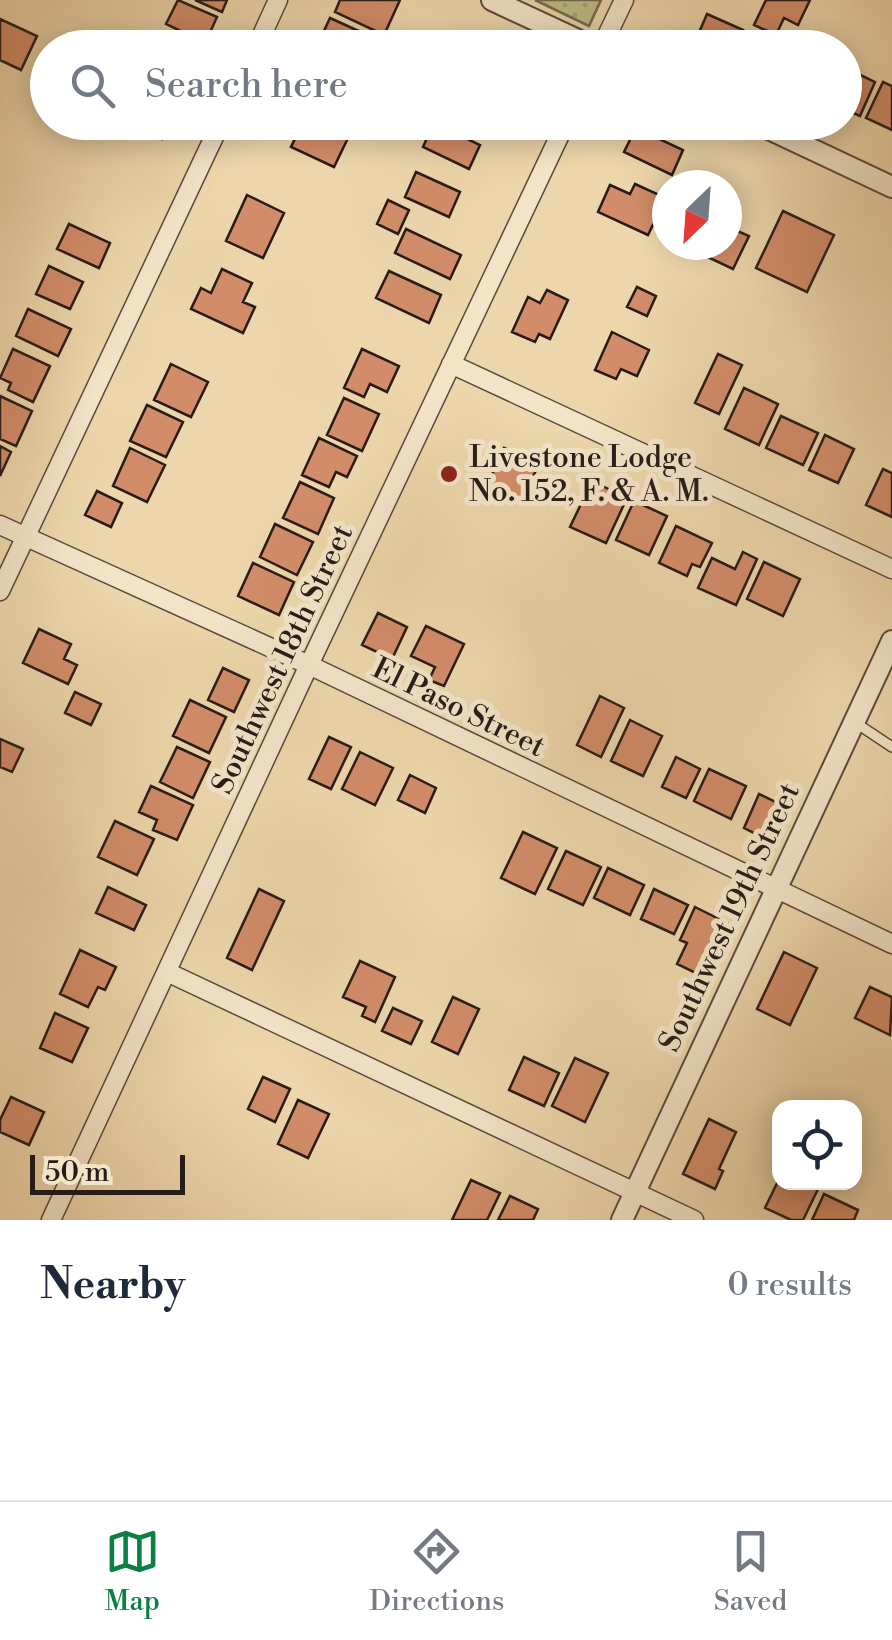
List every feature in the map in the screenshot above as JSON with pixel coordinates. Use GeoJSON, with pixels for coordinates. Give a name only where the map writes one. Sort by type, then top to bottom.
{"type":"FeatureCollection","features":[{"type":"Feature","properties":{"kind":"street"},"geometry":{"type":"LineString","coordinates":[[264,30],[278,0]]}},
{"type":"Feature","properties":{"kind":"street"},"geometry":{"type":"LineString","coordinates":[[492,0],[558,30]]}},
{"type":"Feature","properties":{"kind":"street"},"geometry":{"type":"LineString","coordinates":[[608,30],[624,0]]}},
{"type":"Feature","properties":{"kind":"street"},"geometry":{"type":"LineString","coordinates":[[0,592],[212,140]]}},
{"type":"Feature","properties":{"kind":"street","name":"Southwest 18th Street"},"geometry":{"type":"LineString","coordinates":[[52,1220],[557,140]]}},
{"type":"Feature","properties":{"kind":"street"},"geometry":{"type":"LineString","coordinates":[[792,140],[892,187]]}},
{"type":"Feature","properties":{"kind":"street"},"geometry":{"type":"LineString","coordinates":[[451,364],[892,570]]}},
{"type":"Feature","properties":{"kind":"street","name":"El Paso Street"},"geometry":{"type":"LineString","coordinates":[[0,526],[309,665],[892,944]]}},
{"type":"Feature","properties":{"kind":"street","name":"Southwest 19th Street"},"geometry":{"type":"LineString","coordinates":[[622,1220],[892,641]]}},
{"type":"Feature","properties":{"kind":"street"},"geometry":{"type":"LineString","coordinates":[[167,972],[694,1220]]}},
{"type":"Feature","properties":{"kind":"lane"},"geometry":{"type":"LineString","coordinates":[[853,721],[892,748]]}},
{"type":"Feature","properties":{"kind":"shaded area"},"geometry":{"type":"Polygon","coordinates":[[[535,0],[601,0],[589,26],[535,0]]]}},
{"type":"Feature","properties":{"kind":"building"},"geometry":{"type":"Polygon","coordinates":[[[178,0],[217,17],[211,30],[179,30],[166,24],[178,0]]]}},
{"type":"Feature","properties":{"kind":"building"},"geometry":{"type":"Polygon","coordinates":[[[195,0],[227,0],[222,12],[195,0]]]}},
{"type":"Feature","properties":{"kind":"building"},"geometry":{"type":"Polygon","coordinates":[[[340,0],[400,0],[386,30],[373,30],[335,12],[340,0]]]}},
{"type":"Feature","properties":{"kind":"building"},"geometry":{"type":"Polygon","coordinates":[[[766,0],[810,0],[798,25],[784,18],[778,30],[754,25],[766,0]]]}},
{"type":"Feature","properties":{"kind":"building"},"geometry":{"type":"Polygon","coordinates":[[[707,14],[743,30],[700,30],[707,14]]]}},
{"type":"Feature","properties":{"kind":"building"},"geometry":{"type":"Polygon","coordinates":[[[330,18],[356,30],[324,30],[330,18]]]}},
{"type":"Feature","properties":{"kind":"building"},"geometry":{"type":"Polygon","coordinates":[[[0,19],[30,33],[30,51],[21,70],[0,60],[0,19]]]}},
{"type":"Feature","properties":{"kind":"building"},"geometry":{"type":"Polygon","coordinates":[[[862,76],[875,82],[862,111],[862,76]]]}},
{"type":"Feature","properties":{"kind":"building"},"geometry":{"type":"Polygon","coordinates":[[[883,82],[892,86],[892,130],[866,118],[883,82]]]}},
{"type":"Feature","properties":{"kind":"building"},"geometry":{"type":"Polygon","coordinates":[[[294,140],[347,140],[334,167],[291,147],[294,140]]]}},
{"type":"Feature","properties":{"kind":"building"},"geometry":{"type":"Polygon","coordinates":[[[426,140],[470,140],[480,145],[469,169],[423,147],[426,140]]]}},
{"type":"Feature","properties":{"kind":"building"},"geometry":{"type":"Polygon","coordinates":[[[630,140],[662,140],[683,150],[674,170],[662,170],[624,152],[630,140]]]}},
{"type":"Feature","properties":{"kind":"building"},"geometry":{"type":"Polygon","coordinates":[[[416,172],[460,192],[449,217],[405,197],[416,172]]]}},
{"type":"Feature","properties":{"kind":"building"},"geometry":{"type":"Polygon","coordinates":[[[635,184],[652,192],[652,227],[648,235],[598,212],[610,185],[630,194],[635,184]]]}},
{"type":"Feature","properties":{"kind":"building"},"geometry":{"type":"Polygon","coordinates":[[[247,195],[284,213],[263,258],[226,241],[247,195]]]}},
{"type":"Feature","properties":{"kind":"building"},"geometry":{"type":"Polygon","coordinates":[[[388,200],[409,210],[398,234],[377,224],[388,200]]]}},
{"type":"Feature","properties":{"kind":"building"},"geometry":{"type":"Polygon","coordinates":[[[783,211],[834,235],[807,292],[756,268],[783,211]]]}},
{"type":"Feature","properties":{"kind":"building"},"geometry":{"type":"Polygon","coordinates":[[[69,224],[110,243],[99,268],[57,249],[69,224]]]}},
{"type":"Feature","properties":{"kind":"building"},"geometry":{"type":"Polygon","coordinates":[[[406,229],[461,255],[450,279],[395,253],[406,229]]]}},
{"type":"Feature","properties":{"kind":"building"},"geometry":{"type":"Polygon","coordinates":[[[714,260],[737,260],[733,269],[714,260]]]}},
{"type":"Feature","properties":{"kind":"building"},"geometry":{"type":"Polygon","coordinates":[[[49,266],[83,282],[70,309],[36,294],[49,266]]]}},
{"type":"Feature","properties":{"kind":"building"},"geometry":{"type":"Polygon","coordinates":[[[222,269],[252,283],[243,302],[255,307],[243,333],[191,309],[201,288],[211,293],[222,269]]]}},
{"type":"Feature","properties":{"kind":"building"},"geometry":{"type":"Polygon","coordinates":[[[389,271],[441,295],[429,323],[376,298],[389,271]]]}},
{"type":"Feature","properties":{"kind":"building"},"geometry":{"type":"Polygon","coordinates":[[[637,287],[656,296],[647,316],[627,307],[637,287]]]}},
{"type":"Feature","properties":{"kind":"building"},"geometry":{"type":"Polygon","coordinates":[[[547,290],[568,300],[550,339],[539,334],[535,342],[512,332],[528,297],[540,303],[547,290]]]}},
{"type":"Feature","properties":{"kind":"building"},"geometry":{"type":"Polygon","coordinates":[[[28,309],[71,329],[58,356],[16,336],[28,309]]]}},
{"type":"Feature","properties":{"kind":"building"},"geometry":{"type":"Polygon","coordinates":[[[612,332],[649,350],[637,376],[621,369],[616,379],[595,370],[612,332]]]}},
{"type":"Feature","properties":{"kind":"building"},"geometry":{"type":"Polygon","coordinates":[[[13,349],[50,366],[33,402],[8,390],[11,383],[0,378],[13,349]]]}},
{"type":"Feature","properties":{"kind":"building"},"geometry":{"type":"Polygon","coordinates":[[[362,349],[399,366],[387,392],[370,384],[364,397],[344,388],[362,349]]]}},
{"type":"Feature","properties":{"kind":"building"},"geometry":{"type":"Polygon","coordinates":[[[718,354],[742,365],[719,414],[695,403],[718,354]]]}},
{"type":"Feature","properties":{"kind":"building"},"geometry":{"type":"Polygon","coordinates":[[[171,364],[208,382],[191,417],[154,400],[171,364]]]}},
{"type":"Feature","properties":{"kind":"building"},"geometry":{"type":"Polygon","coordinates":[[[744,388],[778,404],[759,445],[725,429],[744,388]]]}},
{"type":"Feature","properties":{"kind":"building"},"geometry":{"type":"Polygon","coordinates":[[[0,396],[32,411],[16,446],[0,439],[0,396]]]}},
{"type":"Feature","properties":{"kind":"building"},"geometry":{"type":"Polygon","coordinates":[[[344,398],[379,414],[362,451],[327,435],[344,398]]]}},
{"type":"Feature","properties":{"kind":"building"},"geometry":{"type":"Polygon","coordinates":[[[147,405],[183,422],[166,457],[130,441],[147,405]]]}},
{"type":"Feature","properties":{"kind":"building"},"geometry":{"type":"Polygon","coordinates":[[[781,416],[818,433],[803,465],[766,448],[781,416]]]}},
{"type":"Feature","properties":{"kind":"building"},"geometry":{"type":"Polygon","coordinates":[[[825,435],[854,449],[838,483],[809,470],[825,435]]]}},
{"type":"Feature","properties":{"kind":"building"},"geometry":{"type":"Polygon","coordinates":[[[319,438],[357,456],[347,477],[336,472],[329,487],[302,475],[319,438]]]}},
{"type":"Feature","properties":{"kind":"building"},"geometry":{"type":"Polygon","coordinates":[[[0,446],[11,452],[0,476],[0,446]]]}},
{"type":"Feature","properties":{"kind":"building"},"geometry":{"type":"Polygon","coordinates":[[[130,448],[165,465],[147,502],[113,486],[130,448]]]}},
{"type":"Feature","properties":{"kind":"building"},"geometry":{"type":"Polygon","coordinates":[[[504,448],[539,464],[521,502],[487,486],[504,448]]]}},
{"type":"Feature","properties":{"kind":"building"},"geometry":{"type":"Polygon","coordinates":[[[883,469],[892,473],[892,517],[866,505],[883,469]]]}},
{"type":"Feature","properties":{"kind":"building"},"geometry":{"type":"Polygon","coordinates":[[[592,481],[627,498],[606,543],[570,527],[592,481]]]}},
{"type":"Feature","properties":{"kind":"building"},"geometry":{"type":"Polygon","coordinates":[[[300,482],[334,498],[318,534],[283,518],[300,482]]]}},
{"type":"Feature","properties":{"kind":"building"},"geometry":{"type":"Polygon","coordinates":[[[97,491],[122,503],[111,527],[85,515],[97,491]]]}},
{"type":"Feature","properties":{"kind":"building"},"geometry":{"type":"Polygon","coordinates":[[[634,501],[667,516],[649,555],[616,540],[634,501]]]}},
{"type":"Feature","properties":{"kind":"building"},"geometry":{"type":"Polygon","coordinates":[[[275,524],[313,542],[297,575],[260,557],[275,524]]]}},
{"type":"Feature","properties":{"kind":"building"},"geometry":{"type":"Polygon","coordinates":[[[676,526],[712,543],[700,567],[692,564],[687,576],[659,563],[676,526]]]}},
{"type":"Feature","properties":{"kind":"building"},"geometry":{"type":"Polygon","coordinates":[[[743,552],[757,559],[736,605],[698,588],[712,558],[735,569],[743,552]]]}},
{"type":"Feature","properties":{"kind":"building"},"geometry":{"type":"Polygon","coordinates":[[[764,562],[800,579],[783,616],[747,599],[764,562]]]}},
{"type":"Feature","properties":{"kind":"building"},"geometry":{"type":"Polygon","coordinates":[[[253,563],[294,582],[279,615],[238,596],[253,563]]]}},
{"type":"Feature","properties":{"kind":"building"},"geometry":{"type":"Polygon","coordinates":[[[378,613],[407,627],[392,659],[362,645],[378,613]]]}},
{"type":"Feature","properties":{"kind":"building"},"geometry":{"type":"Polygon","coordinates":[[[426,626],[464,644],[444,686],[429,680],[435,667],[411,656],[426,626]]]}},
{"type":"Feature","properties":{"kind":"building"},"geometry":{"type":"Polygon","coordinates":[[[39,629],[71,644],[64,659],[77,665],[68,684],[23,663],[39,629]]]}},
{"type":"Feature","properties":{"kind":"building"},"geometry":{"type":"Polygon","coordinates":[[[223,668],[249,680],[234,712],[208,700],[223,668]]]}},
{"type":"Feature","properties":{"kind":"building"},"geometry":{"type":"Polygon","coordinates":[[[75,692],[101,704],[91,725],[65,713],[75,692]]]}},
{"type":"Feature","properties":{"kind":"building"},"geometry":{"type":"Polygon","coordinates":[[[600,696],[624,708],[601,757],[577,745],[600,696]]]}},
{"type":"Feature","properties":{"kind":"building"},"geometry":{"type":"Polygon","coordinates":[[[190,700],[226,717],[209,753],[173,736],[190,700]]]}},
{"type":"Feature","properties":{"kind":"building"},"geometry":{"type":"Polygon","coordinates":[[[630,720],[662,736],[643,776],[611,761],[630,720]]]}},
{"type":"Feature","properties":{"kind":"building"},"geometry":{"type":"Polygon","coordinates":[[[329,737],[351,747],[331,789],[309,779],[329,737]]]}},
{"type":"Feature","properties":{"kind":"building"},"geometry":{"type":"Polygon","coordinates":[[[0,739],[23,749],[12,772],[0,767],[0,739]]]}},
{"type":"Feature","properties":{"kind":"building"},"geometry":{"type":"Polygon","coordinates":[[[177,747],[210,762],[193,798],[160,782],[177,747]]]}},
{"type":"Feature","properties":{"kind":"building"},"geometry":{"type":"Polygon","coordinates":[[[360,752],[393,768],[375,805],[342,789],[360,752]]]}},
{"type":"Feature","properties":{"kind":"building"},"geometry":{"type":"Polygon","coordinates":[[[676,757],[700,769],[686,798],[662,787],[676,757]]]}},
{"type":"Feature","properties":{"kind":"building"},"geometry":{"type":"Polygon","coordinates":[[[709,769],[746,786],[731,819],[694,801],[709,769]]]}},
{"type":"Feature","properties":{"kind":"building"},"geometry":{"type":"Polygon","coordinates":[[[410,775],[436,788],[425,813],[398,800],[410,775]]]}},
{"type":"Feature","properties":{"kind":"building"},"geometry":{"type":"Polygon","coordinates":[[[151,786],[193,805],[177,840],[153,830],[157,820],[139,812],[151,786]]]}},
{"type":"Feature","properties":{"kind":"building"},"geometry":{"type":"Polygon","coordinates":[[[759,794],[782,805],[766,839],[744,828],[759,794]]]}},
{"type":"Feature","properties":{"kind":"building"},"geometry":{"type":"Polygon","coordinates":[[[115,821],[154,839],[137,875],[98,857],[115,821]]]}},
{"type":"Feature","properties":{"kind":"building"},"geometry":{"type":"Polygon","coordinates":[[[523,832],[557,848],[535,894],[501,878],[523,832]]]}},
{"type":"Feature","properties":{"kind":"building"},"geometry":{"type":"Polygon","coordinates":[[[566,851],[601,867],[583,905],[548,889],[566,851]]]}},
{"type":"Feature","properties":{"kind":"building"},"geometry":{"type":"Polygon","coordinates":[[[608,868],[644,885],[630,915],[594,898],[608,868]]]}},
{"type":"Feature","properties":{"kind":"building"},"geometry":{"type":"Polygon","coordinates":[[[108,887],[146,905],[134,930],[96,913],[108,887]]]}},
{"type":"Feature","properties":{"kind":"building"},"geometry":{"type":"Polygon","coordinates":[[[259,889],[284,901],[252,970],[227,958],[259,889]]]}},
{"type":"Feature","properties":{"kind":"building"},"geometry":{"type":"Polygon","coordinates":[[[654,889],[688,905],[674,934],[641,919],[654,889]]]}},
{"type":"Feature","properties":{"kind":"building"},"geometry":{"type":"Polygon","coordinates":[[[695,907],[727,923],[702,976],[677,964],[687,943],[680,940],[695,907]]]}},
{"type":"Feature","properties":{"kind":"building"},"geometry":{"type":"Polygon","coordinates":[[[80,950],[116,967],[105,990],[98,987],[88,1007],[60,994],[80,950]]]}},
{"type":"Feature","properties":{"kind":"building"},"geometry":{"type":"Polygon","coordinates":[[[784,952],[817,968],[790,1025],[757,1009],[784,952]]]}},
{"type":"Feature","properties":{"kind":"building"},"geometry":{"type":"Polygon","coordinates":[[[360,961],[395,977],[375,1022],[362,1016],[366,1007],[343,997],[360,961]]]}},
{"type":"Feature","properties":{"kind":"building"},"geometry":{"type":"Polygon","coordinates":[[[870,987],[892,997],[890,1035],[855,1018],[870,987]]]}},
{"type":"Feature","properties":{"kind":"building"},"geometry":{"type":"Polygon","coordinates":[[[453,997],[479,1009],[458,1054],[432,1042],[453,997]]]}},
{"type":"Feature","properties":{"kind":"building"},"geometry":{"type":"Polygon","coordinates":[[[393,1008],[422,1021],[411,1044],[382,1031],[393,1008]]]}},
{"type":"Feature","properties":{"kind":"building"},"geometry":{"type":"Polygon","coordinates":[[[55,1013],[88,1028],[72,1062],[40,1048],[55,1013]]]}},
{"type":"Feature","properties":{"kind":"building"},"geometry":{"type":"Polygon","coordinates":[[[524,1057],[559,1073],[544,1106],[509,1090],[524,1057]]]}},
{"type":"Feature","properties":{"kind":"building"},"geometry":{"type":"Polygon","coordinates":[[[575,1058],[608,1073],[585,1122],[552,1106],[575,1058]]]}},
{"type":"Feature","properties":{"kind":"building"},"geometry":{"type":"Polygon","coordinates":[[[263,1077],[290,1089],[275,1122],[248,1109],[263,1077]]]}},
{"type":"Feature","properties":{"kind":"building"},"geometry":{"type":"Polygon","coordinates":[[[11,1097],[44,1112],[29,1145],[0,1132],[0,1120],[11,1097]]]}},
{"type":"Feature","properties":{"kind":"building"},"geometry":{"type":"Polygon","coordinates":[[[298,1100],[329,1114],[308,1158],[278,1144],[298,1100]]]}},
{"type":"Feature","properties":{"kind":"building"},"geometry":{"type":"Polygon","coordinates":[[[709,1119],[736,1132],[719,1169],[723,1171],[715,1189],[683,1174],[709,1119]]]}},
{"type":"Feature","properties":{"kind":"building"},"geometry":{"type":"Polygon","coordinates":[[[471,1180],[500,1193],[487,1220],[452,1220],[471,1180]]]}},
{"type":"Feature","properties":{"kind":"building"},"geometry":{"type":"Polygon","coordinates":[[[774,1190],[818,1190],[803,1220],[791,1220],[765,1208],[774,1190]]]}},
{"type":"Feature","properties":{"kind":"building"},"geometry":{"type":"Polygon","coordinates":[[[824,1194],[858,1210],[854,1220],[812,1220],[824,1194]]]}},
{"type":"Feature","properties":{"kind":"building"},"geometry":{"type":"Polygon","coordinates":[[[510,1196],[538,1209],[533,1220],[498,1220],[510,1196]]]}},
{"type":"Feature","properties":{"kind":"place","name":"Livestone Lodge No. 152, F. & A. M."},"geometry":{"type":"Point","coordinates":[449,474]}}]}
